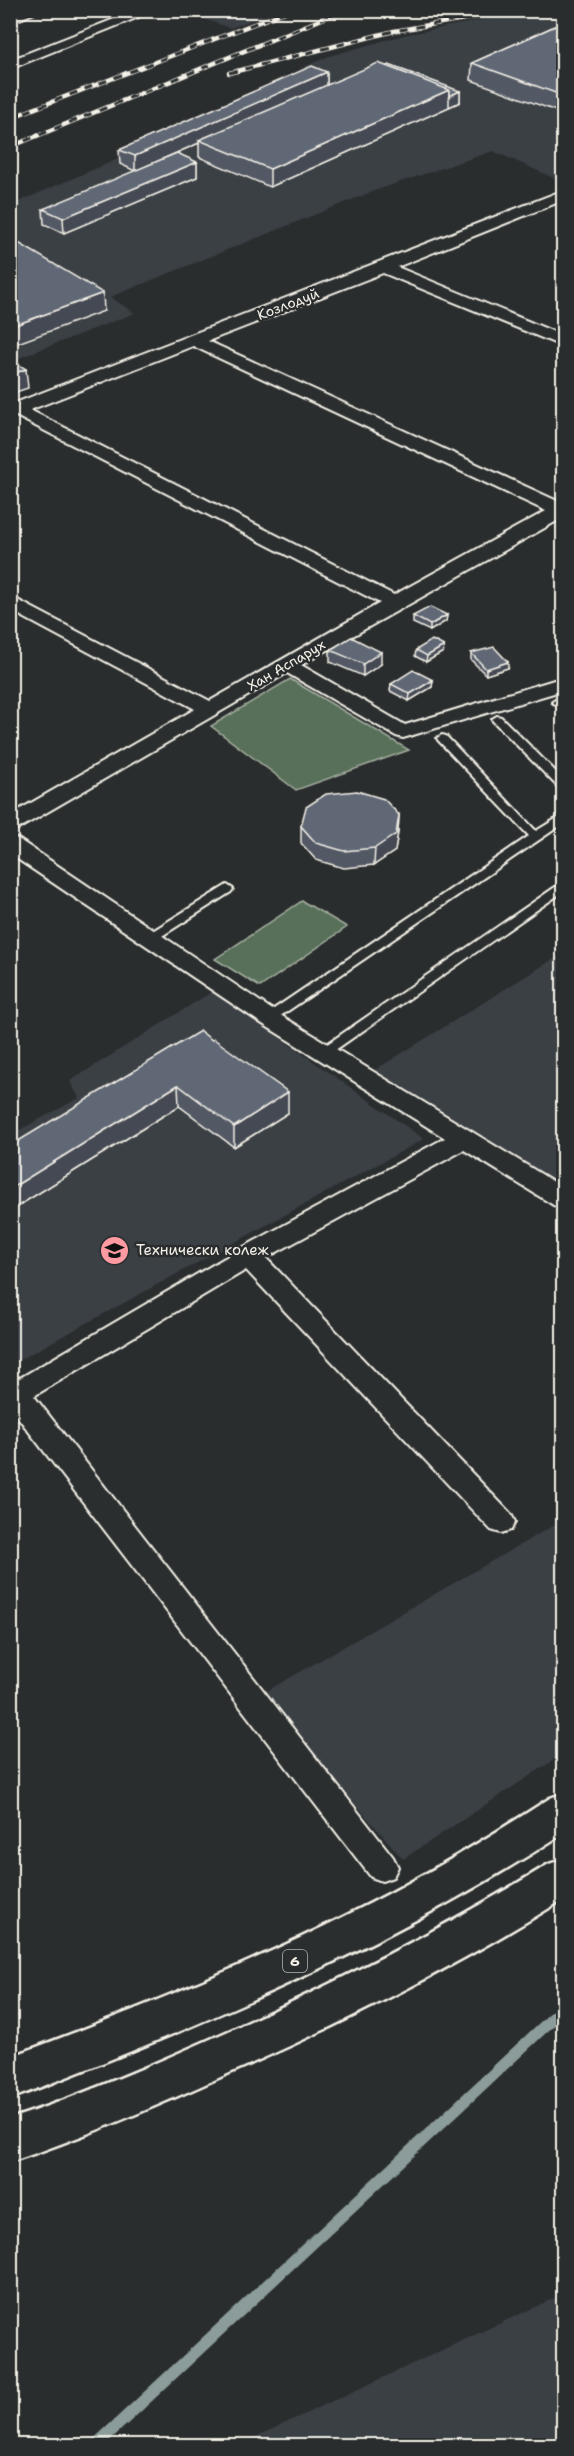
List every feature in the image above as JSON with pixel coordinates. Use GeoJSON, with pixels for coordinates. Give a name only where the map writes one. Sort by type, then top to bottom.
{"type":"FeatureCollection","features":[{"type":"Feature","properties":{"kind":"highway","name":"6"},"geometry":{"type":"LineString","coordinates":[[10,2078],[220,1996],[310,1954],[477,1866],[564,1811]]}},
{"type":"Feature","properties":{"kind":"highway"},"geometry":{"type":"LineString","coordinates":[[19,2139],[140,2092],[344,2001],[485,1925],[564,1877]]}},
{"type":"Feature","properties":{"kind":"street"},"geometry":{"type":"LineString","coordinates":[[10,19],[36,10]]}},
{"type":"Feature","properties":{"kind":"street"},"geometry":{"type":"LineString","coordinates":[[10,65],[150,10]]}},
{"type":"Feature","properties":{"kind":"street","name":"Козлодуй"},"geometry":{"type":"LineString","coordinates":[[13,410],[383,267],[534,204],[564,194]]}},
{"type":"Feature","properties":{"kind":"street"},"geometry":{"type":"LineString","coordinates":[[534,204],[554,212]]}},
{"type":"Feature","properties":{"kind":"street"},"geometry":{"type":"LineString","coordinates":[[383,267],[564,342]]}},
{"type":"Feature","properties":{"kind":"street"},"geometry":{"type":"LineString","coordinates":[[195,340],[562,510]]}},
{"type":"Feature","properties":{"kind":"street"},"geometry":{"type":"LineString","coordinates":[[13,410],[394,603]]}},
{"type":"Feature","properties":{"kind":"street","name":"Хан Аспарух"},"geometry":{"type":"LineString","coordinates":[[10,824],[394,603],[562,510]]}},
{"type":"Feature","properties":{"kind":"street"},"geometry":{"type":"LineString","coordinates":[[10,602],[210,709]]}},
{"type":"Feature","properties":{"kind":"street"},"geometry":{"type":"LineString","coordinates":[[287,665],[403,732],[561,698]]}},
{"type":"Feature","properties":{"kind":"street"},"geometry":{"type":"LineString","coordinates":[[10,844],[269,1018],[464,1139],[559,1190]]}},
{"type":"Feature","properties":{"kind":"street"},"geometry":{"type":"LineString","coordinates":[[382,1867],[13,1392],[249,1257],[464,1139]]}},
{"type":"Feature","properties":{"kind":"street"},"geometry":{"type":"LineString","coordinates":[[249,1257],[501,1522]]}},
{"type":"Feature","properties":{"kind":"lane"},"geometry":{"type":"LineString","coordinates":[[497,719],[564,787]]}},
{"type":"Feature","properties":{"kind":"lane"},"geometry":{"type":"LineString","coordinates":[[442,738],[535,836]]}},
{"type":"Feature","properties":{"kind":"lane"},"geometry":{"type":"LineString","coordinates":[[269,1018],[564,817]]}},
{"type":"Feature","properties":{"kind":"lane"},"geometry":{"type":"LineString","coordinates":[[324,1052],[564,885]]}},
{"type":"Feature","properties":{"kind":"lane"},"geometry":{"type":"LineString","coordinates":[[150,938],[227,889]]}},
{"type":"Feature","properties":{"kind":"shaded area"},"geometry":{"type":"Polygon","coordinates":[[[182,11],[277,11],[230,28],[182,11]]]}},
{"type":"Feature","properties":{"kind":"shaded area"},"geometry":{"type":"Polygon","coordinates":[[[563,11],[563,182],[493,151],[374,191],[110,297],[135,313],[11,361],[11,205],[313,75],[299,69],[329,56],[404,35],[486,19],[563,11]]]}},
{"type":"Feature","properties":{"kind":"shaded area"},"geometry":{"type":"Polygon","coordinates":[[[563,953],[563,1203],[370,1073],[563,953]]]}},
{"type":"Feature","properties":{"kind":"shaded area","name":"Технически колеж"},"geometry":{"type":"Polygon","coordinates":[[[213,991],[424,1139],[12,1364],[10,1135],[79,1098],[70,1081],[213,991]]]}},
{"type":"Feature","properties":{"kind":"shaded area"},"geometry":{"type":"Polygon","coordinates":[[[563,1520],[563,1754],[403,1859],[260,1695],[563,1520]]]}},
{"type":"Feature","properties":{"kind":"shaded area"},"geometry":{"type":"Polygon","coordinates":[[[563,2294],[563,2445],[238,2445],[563,2294]]]}},
{"type":"Feature","properties":{"kind":"green space"},"geometry":{"type":"Polygon","coordinates":[[[290,679],[409,750],[296,790],[211,726],[290,679]]]}},
{"type":"Feature","properties":{"kind":"green space"},"geometry":{"type":"Polygon","coordinates":[[[302,901],[347,927],[260,987],[215,959],[302,901]]]}},
{"type":"Feature","properties":{"kind":"building"},"geometry":{"type":"Polygon","coordinates":[[[564,22],[564,96],[472,63],[564,22]]]}},
{"type":"Feature","properties":{"kind":"building"},"geometry":{"type":"Polygon","coordinates":[[[378,63],[449,90],[270,169],[199,140],[378,63]]]}},
{"type":"Feature","properties":{"kind":"building"},"geometry":{"type":"Polygon","coordinates":[[[389,65],[460,91],[449,96],[449,90],[386,66],[389,65]]]}},
{"type":"Feature","properties":{"kind":"building"},"geometry":{"type":"Polygon","coordinates":[[[312,66],[327,72],[135,156],[119,150],[312,66]]]}},
{"type":"Feature","properties":{"kind":"building"},"geometry":{"type":"Polygon","coordinates":[[[177,153],[197,162],[63,218],[43,209],[177,153]]]}},
{"type":"Feature","properties":{"kind":"building"},"geometry":{"type":"Polygon","coordinates":[[[10,238],[103,293],[10,327],[10,238]]]}},
{"type":"Feature","properties":{"kind":"building"},"geometry":{"type":"Polygon","coordinates":[[[10,359],[26,369],[10,375],[10,359]]]}},
{"type":"Feature","properties":{"kind":"building"},"geometry":{"type":"Polygon","coordinates":[[[430,607],[447,615],[430,625],[413,616],[430,607]]]}},
{"type":"Feature","properties":{"kind":"building"},"geometry":{"type":"Polygon","coordinates":[[[351,637],[381,652],[363,664],[330,650],[351,637]]]}},
{"type":"Feature","properties":{"kind":"building"},"geometry":{"type":"Polygon","coordinates":[[[432,640],[444,646],[427,656],[416,650],[432,640]]]}},
{"type":"Feature","properties":{"kind":"building"},"geometry":{"type":"Polygon","coordinates":[[[494,647],[508,662],[486,669],[471,653],[494,647]]]}},
{"type":"Feature","properties":{"kind":"building"},"geometry":{"type":"Polygon","coordinates":[[[413,670],[433,680],[410,694],[391,684],[413,670]]]}},
{"type":"Feature","properties":{"kind":"building"},"geometry":{"type":"Polygon","coordinates":[[[357,791],[384,799],[399,815],[396,834],[375,848],[344,851],[316,843],[301,826],[306,807],[326,794],[357,791]]]}},
{"type":"Feature","properties":{"kind":"building"},"geometry":{"type":"Polygon","coordinates":[[[200,1031],[288,1092],[234,1127],[178,1085],[10,1189],[10,1146],[200,1031]]]}},
{"type":"Feature","properties":{"kind":"waterway"},"geometry":{"type":"LineString","coordinates":[[95,2446],[564,2008]]}},
{"type":"Feature","properties":{"kind":"railway"},"geometry":{"type":"LineString","coordinates":[[10,118],[290,10]]}},
{"type":"Feature","properties":{"kind":"railway"},"geometry":{"type":"LineString","coordinates":[[10,147],[344,10]]}},
{"type":"Feature","properties":{"kind":"railway"},"geometry":{"type":"LineString","coordinates":[[229,73],[394,31],[517,10]]}},
{"type":"Feature","properties":{"kind":"place","name":"Технически колеж"},"geometry":{"type":"Point","coordinates":[115,1250]}}]}
